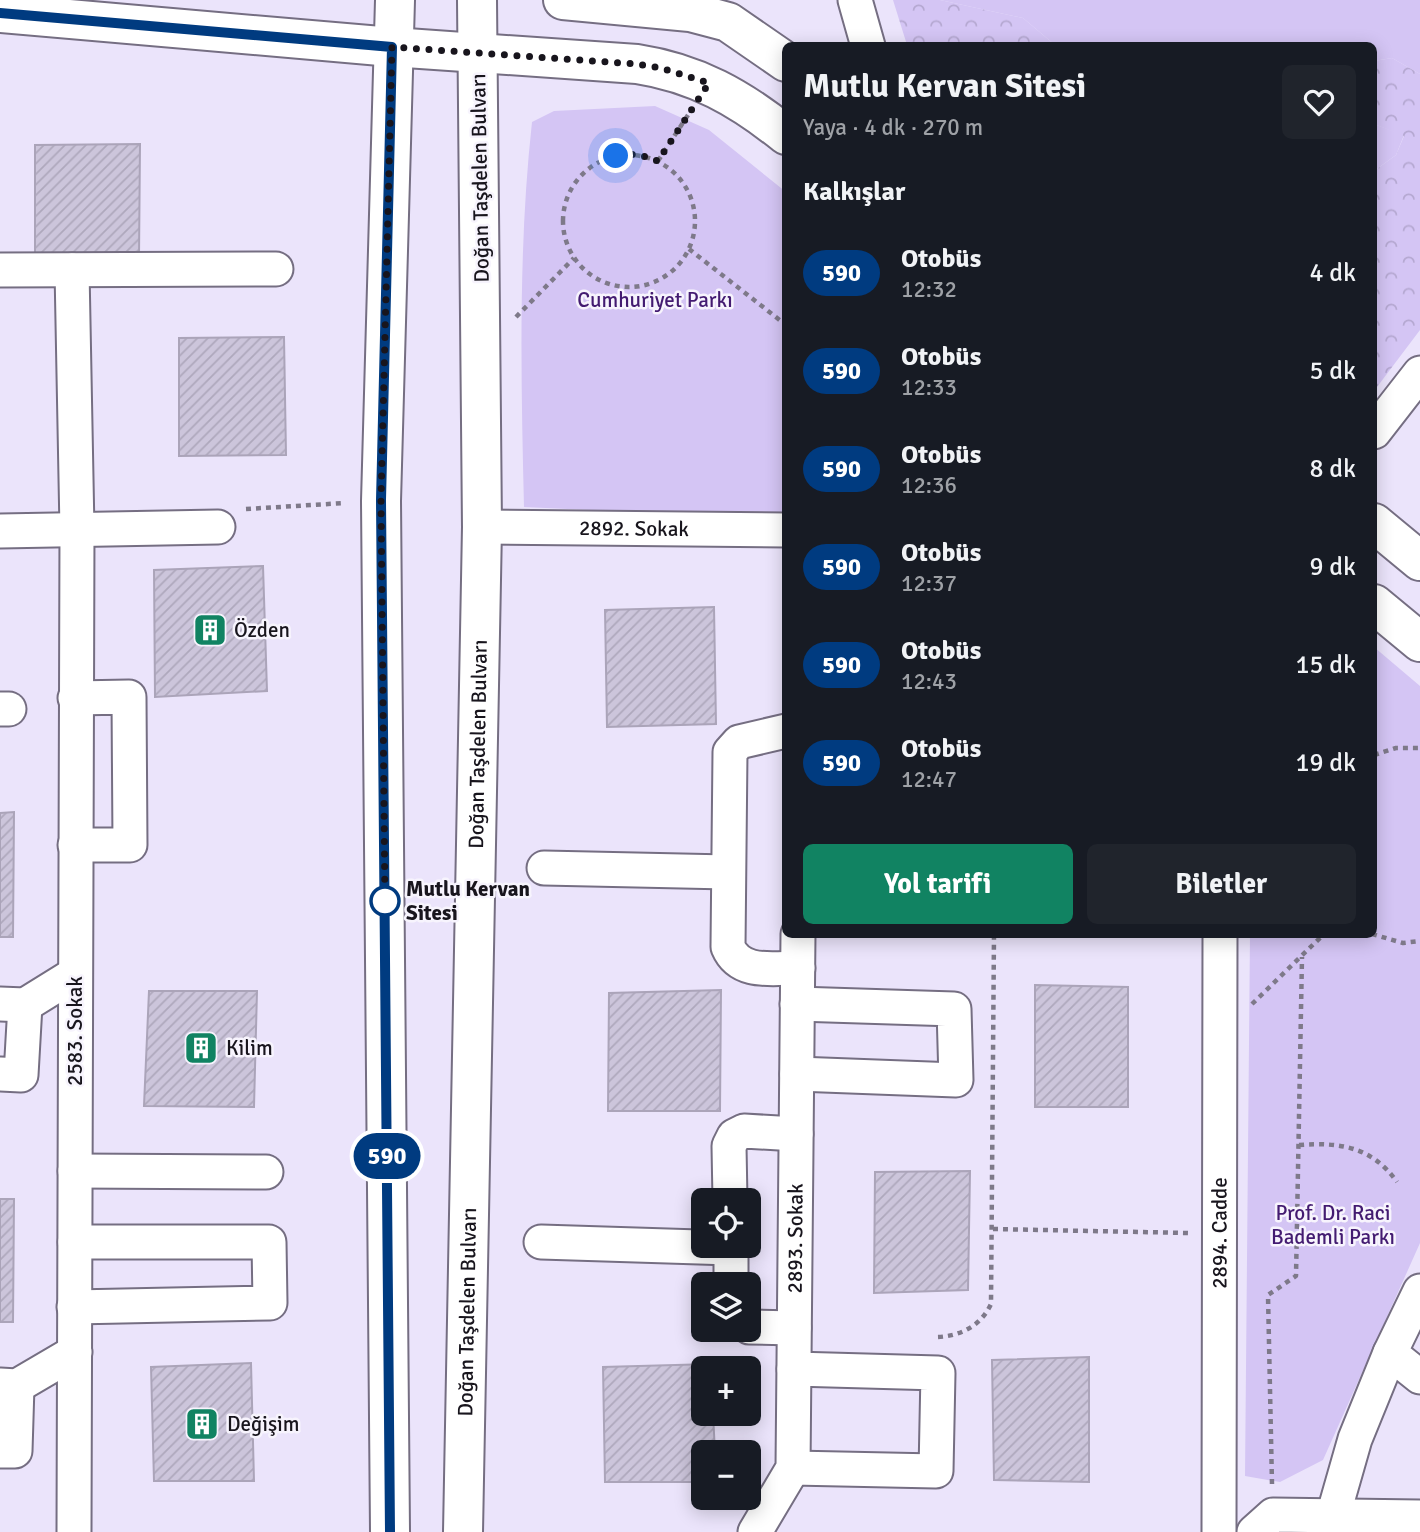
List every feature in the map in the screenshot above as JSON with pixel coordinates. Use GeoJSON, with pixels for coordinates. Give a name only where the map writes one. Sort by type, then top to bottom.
{"type":"FeatureCollection","features":[{"type":"Feature","properties":{"kind":"main road"},"geometry":{"type":"LineString","coordinates":[[390,1532],[381,500],[395,0]]}},
{"type":"Feature","properties":{"kind":"main road","name":"Doğan Taşdelen Bulvarı"},"geometry":{"type":"LineString","coordinates":[[463,1532],[482,527],[477,0]]}},
{"type":"Feature","properties":{"kind":"main road"},"geometry":{"type":"LineString","coordinates":[[563,0],[690,12],[715,11],[782,59]]}},
{"type":"Feature","properties":{"kind":"main road"},"geometry":{"type":"LineString","coordinates":[[0,13],[479,54],[637,64],[661,68],[709,83],[756,111],[782,132]]}},
{"type":"Feature","properties":{"kind":"main road"},"geometry":{"type":"LineString","coordinates":[[1377,525],[1420,561]]}},
{"type":"Feature","properties":{"kind":"main road"},"geometry":{"type":"LineString","coordinates":[[1377,606],[1420,642]]}},
{"type":"Feature","properties":{"kind":"street"},"geometry":{"type":"LineString","coordinates":[[855,0],[866,42]]}},
{"type":"Feature","properties":{"kind":"street"},"geometry":{"type":"LineString","coordinates":[[0,270],[276,269]]}},
{"type":"Feature","properties":{"kind":"street","name":"2583. Sokak"},"geometry":{"type":"LineString","coordinates":[[72,270],[78,530],[75,698],[74,1532]]}},
{"type":"Feature","properties":{"kind":"street"},"geometry":{"type":"LineString","coordinates":[[1377,428],[1420,373]]}},
{"type":"Feature","properties":{"kind":"street"},"geometry":{"type":"LineString","coordinates":[[0,531],[218,527]]}},
{"type":"Feature","properties":{"kind":"street","name":"2892. Sokak"},"geometry":{"type":"LineString","coordinates":[[482,527],[782,530]]}},
{"type":"Feature","properties":{"kind":"street"},"geometry":{"type":"LineString","coordinates":[[75,698],[130,697],[130,845],[75,845]]}},
{"type":"Feature","properties":{"kind":"street"},"geometry":{"type":"LineString","coordinates":[[782,732],[739,742],[732,748],[728,947],[738,962],[752,967],[798,968]]}},
{"type":"Feature","properties":{"kind":"street"},"geometry":{"type":"LineString","coordinates":[[544,868],[728,872]]}},
{"type":"Feature","properties":{"kind":"street","name":"2893. Sokak"},"geometry":{"type":"LineString","coordinates":[[793,1468],[798,938]]}},
{"type":"Feature","properties":{"kind":"street","name":"2894. Cadde"},"geometry":{"type":"LineString","coordinates":[[1219,1532],[1220,938]]}},
{"type":"Feature","properties":{"kind":"street"},"geometry":{"type":"LineString","coordinates":[[0,1074],[21,1075],[12,1005],[75,974]]}},
{"type":"Feature","properties":{"kind":"street"},"geometry":{"type":"LineString","coordinates":[[797,1004],[954,1009],[956,1080],[797,1074]]}},
{"type":"Feature","properties":{"kind":"street"},"geometry":{"type":"LineString","coordinates":[[730,1188],[729,1146],[734,1136],[744,1131],[796,1133]]}},
{"type":"Feature","properties":{"kind":"street"},"geometry":{"type":"LineString","coordinates":[[75,1171],[267,1172]]}},
{"type":"Feature","properties":{"kind":"street"},"geometry":{"type":"LineString","coordinates":[[75,1242],[269,1242],[270,1303],[75,1307]]}},
{"type":"Feature","properties":{"kind":"street"},"geometry":{"type":"LineString","coordinates":[[541,1242],[691,1246]]}},
{"type":"Feature","properties":{"kind":"street"},"geometry":{"type":"LineString","coordinates":[[1333,1516],[1355,1438],[1390,1353],[1420,1291]]}},
{"type":"Feature","properties":{"kind":"street"},"geometry":{"type":"LineString","coordinates":[[761,1327],[794,1328]]}},
{"type":"Feature","properties":{"kind":"street"},"geometry":{"type":"LineString","coordinates":[[0,1451],[15,1451],[8,1385],[75,1352]]}},
{"type":"Feature","properties":{"kind":"street"},"geometry":{"type":"LineString","coordinates":[[1390,1353],[1420,1377]]}},
{"type":"Feature","properties":{"kind":"street"},"geometry":{"type":"LineString","coordinates":[[755,1532],[793,1468],[936,1471],[938,1373],[794,1369]]}},
{"type":"Feature","properties":{"kind":"street"},"geometry":{"type":"LineString","coordinates":[[1263,1524],[1333,1516],[1420,1517]]}},
{"type":"Feature","properties":{"kind":"path"},"geometry":{"type":"LineString","coordinates":[[658,161],[709,83]]}},
{"type":"Feature","properties":{"kind":"path"},"geometry":{"type":"LineString","coordinates":[[637,154],[658,161],[675,172],[691,198],[694,229],[689,249],[678,265],[662,278],[643,285],[624,287],[604,282],[587,272],[574,258],[565,238],[563,216],[568,195],[579,177],[595,163],[616,156],[637,154]]}},
{"type":"Feature","properties":{"kind":"path"},"geometry":{"type":"LineString","coordinates":[[689,249],[782,322]]}},
{"type":"Feature","properties":{"kind":"path"},"geometry":{"type":"LineString","coordinates":[[482,352],[574,258]]}},
{"type":"Feature","properties":{"kind":"path"},"geometry":{"type":"LineString","coordinates":[[218,527],[232,510],[381,500]]}},
{"type":"Feature","properties":{"kind":"path"},"geometry":{"type":"LineString","coordinates":[[1377,754],[1396,748],[1420,748]]}},
{"type":"Feature","properties":{"kind":"path"},"geometry":{"type":"LineString","coordinates":[[1377,935],[1403,943],[1420,941]]}},
{"type":"Feature","properties":{"kind":"path"},"geometry":{"type":"LineString","coordinates":[[938,1373],[937,1337],[964,1332],[984,1316],[991,1304],[994,938]]}},
{"type":"Feature","properties":{"kind":"path"},"geometry":{"type":"LineString","coordinates":[[1219,1036],[1320,938]]}},
{"type":"Feature","properties":{"kind":"path"},"geometry":{"type":"LineString","coordinates":[[1263,1524],[1268,1295],[1296,1276],[1301,957]]}},
{"type":"Feature","properties":{"kind":"path"},"geometry":{"type":"LineString","coordinates":[[1299,1145],[1329,1143],[1358,1150],[1382,1161],[1396,1182]]}},
{"type":"Feature","properties":{"kind":"path"},"geometry":{"type":"LineString","coordinates":[[993,1229],[1218,1234]]}},
{"type":"Feature","properties":{"kind":"green space"},"geometry":{"type":"Polygon","coordinates":[[[893,0],[940,0],[1023,18],[1051,42],[906,42],[893,0]]]}},
{"type":"Feature","properties":{"kind":"green space"},"geometry":{"type":"Polygon","coordinates":[[[940,0],[1420,0],[1420,74],[1392,58],[1377,60],[1377,42],[1051,42],[1023,18],[940,0]]]}},
{"type":"Feature","properties":{"kind":"green space"},"geometry":{"type":"Polygon","coordinates":[[[1392,58],[1420,74],[1420,330],[1377,387],[1377,169],[1396,155],[1404,136],[1377,125],[1377,60],[1392,58]]]}},
{"type":"Feature","properties":{"kind":"green space","name":"Cumhuriyet Parkı"},"geometry":{"type":"Polygon","coordinates":[[[655,106],[709,130],[782,189],[782,519],[524,507],[524,218],[532,122],[554,111],[655,106]]]}},
{"type":"Feature","properties":{"kind":"green space"},"geometry":{"type":"Polygon","coordinates":[[[1377,125],[1404,135],[1396,155],[1377,169],[1377,125]]]}},
{"type":"Feature","properties":{"kind":"green space","name":"Prof. Dr. Raci Bademli Parkı"},"geometry":{"type":"Polygon","coordinates":[[[1377,650],[1420,686],[1420,1243],[1323,1460],[1280,1482],[1245,1476],[1250,938],[1377,938],[1377,650]]]}},
{"type":"Feature","properties":{"kind":"building"},"geometry":{"type":"Polygon","coordinates":[[[140,144],[139,259],[35,260],[35,145],[140,144]]]}},
{"type":"Feature","properties":{"kind":"building"},"geometry":{"type":"Polygon","coordinates":[[[284,337],[286,455],[179,456],[179,338],[284,337]]]}},
{"type":"Feature","properties":{"kind":"building","name":"Özden"},"geometry":{"type":"Polygon","coordinates":[[[263,566],[267,691],[155,697],[154,570],[263,566]]]}},
{"type":"Feature","properties":{"kind":"building"},"geometry":{"type":"Polygon","coordinates":[[[714,607],[716,724],[607,727],[605,610],[714,607]]]}},
{"type":"Feature","properties":{"kind":"building"},"geometry":{"type":"Polygon","coordinates":[[[14,812],[13,937],[0,937],[0,813],[14,812]]]}},
{"type":"Feature","properties":{"kind":"building"},"geometry":{"type":"Polygon","coordinates":[[[1035,985],[1128,987],[1128,1107],[1035,1107],[1035,985]]]}},
{"type":"Feature","properties":{"kind":"building"},"geometry":{"type":"Polygon","coordinates":[[[721,990],[720,1111],[608,1111],[609,993],[721,990]]]}},
{"type":"Feature","properties":{"kind":"building","name":"Kilim"},"geometry":{"type":"Polygon","coordinates":[[[149,991],[257,991],[254,1107],[144,1106],[149,991]]]}},
{"type":"Feature","properties":{"kind":"building"},"geometry":{"type":"Polygon","coordinates":[[[970,1171],[968,1290],[874,1293],[875,1172],[970,1171]]]}},
{"type":"Feature","properties":{"kind":"building"},"geometry":{"type":"Polygon","coordinates":[[[0,1199],[14,1199],[13,1322],[0,1322],[0,1199]]]}},
{"type":"Feature","properties":{"kind":"building"},"geometry":{"type":"Polygon","coordinates":[[[1089,1357],[1089,1482],[994,1480],[992,1360],[1089,1357]]]}},
{"type":"Feature","properties":{"kind":"building","name":"Değişim"},"geometry":{"type":"Polygon","coordinates":[[[251,1363],[254,1481],[154,1481],[151,1367],[251,1363]]]}},
{"type":"Feature","properties":{"kind":"building"},"geometry":{"type":"Polygon","coordinates":[[[691,1365],[691,1426],[714,1426],[714,1440],[691,1440],[691,1482],[605,1482],[603,1367],[691,1365]]]}},
{"type":"Feature","properties":{"kind":"bus line","name":"590"},"geometry":{"type":"LineString","coordinates":[[0,13],[392,47],[381,500],[390,1532]]}},
{"type":"Feature","properties":{"kind":"place","name":"Özden"},"geometry":{"type":"Point","coordinates":[210,630]}},
{"type":"Feature","properties":{"kind":"place","name":"Mutlu Kervan Sitesi"},"geometry":{"type":"Point","coordinates":[385,901]}},
{"type":"Feature","properties":{"kind":"place","name":"Kilim"},"geometry":{"type":"Point","coordinates":[201,1048]}},
{"type":"Feature","properties":{"kind":"place","name":"Değişim"},"geometry":{"type":"Point","coordinates":[202,1424]}},
{"type":"Feature","properties":{"kind":"route"},"geometry":{"type":"LineString","coordinates":[[385,901],[385,909],[381,500],[392,47],[637,64],[685,74],[709,83],[658,161],[637,154],[616,156]]}}]}
